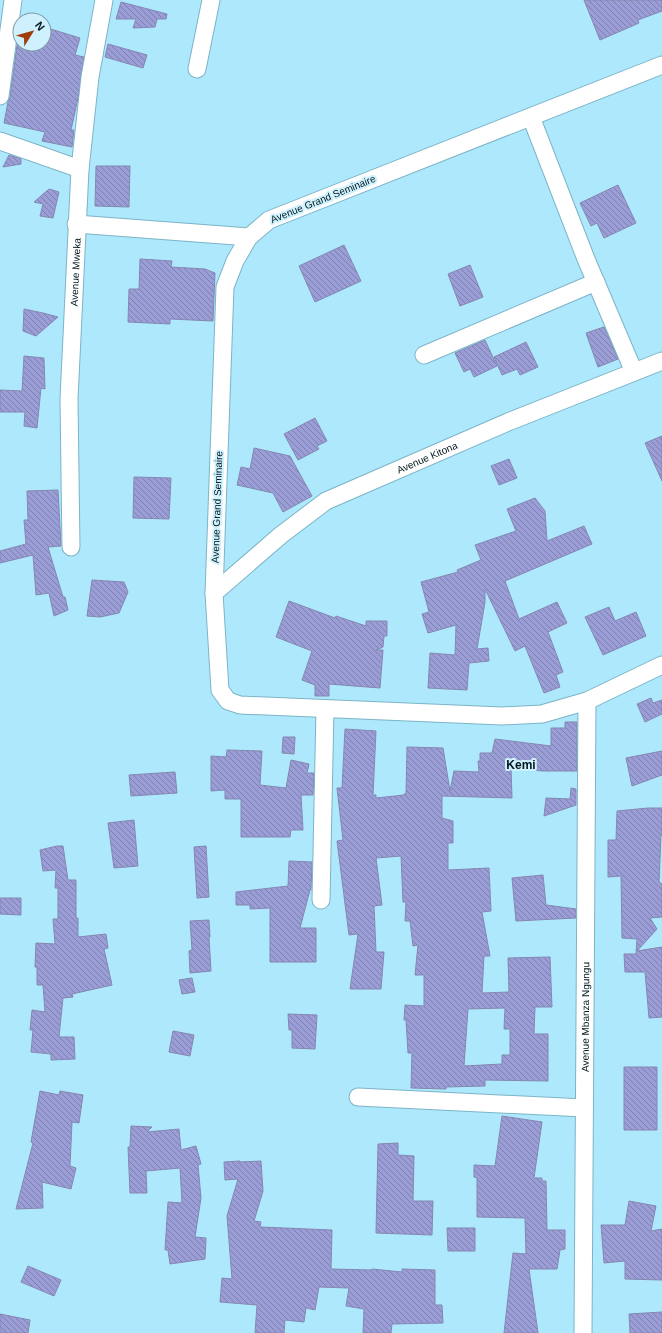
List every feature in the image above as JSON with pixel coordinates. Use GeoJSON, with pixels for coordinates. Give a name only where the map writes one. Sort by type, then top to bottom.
{"type":"FeatureCollection","features":[{"type":"Feature","properties":{"kind":"street"},"geometry":{"type":"LineString","coordinates":[[0,96],[13,0]]}},
{"type":"Feature","properties":{"kind":"street","name":"Avenue Mweka"},"geometry":{"type":"LineString","coordinates":[[72,546],[69,399],[76,224],[90,77],[104,0]]}},
{"type":"Feature","properties":{"kind":"street"},"geometry":{"type":"LineString","coordinates":[[197,69],[211,0]]}},
{"type":"Feature","properties":{"kind":"street","name":"Avenue Grand Seminaire"},"geometry":{"type":"LineString","coordinates":[[325,709],[240,705],[228,701],[220,690],[214,593],[226,287],[235,261],[249,237],[269,220],[662,65]]}},
{"type":"Feature","properties":{"kind":"street"},"geometry":{"type":"LineString","coordinates":[[531,117],[596,282],[634,372]]}},
{"type":"Feature","properties":{"kind":"street"},"geometry":{"type":"LineString","coordinates":[[0,141],[80,170]]}},
{"type":"Feature","properties":{"kind":"street"},"geometry":{"type":"LineString","coordinates":[[76,224],[249,237]]}},
{"type":"Feature","properties":{"kind":"street"},"geometry":{"type":"LineString","coordinates":[[424,355],[596,282]]}},
{"type":"Feature","properties":{"kind":"street","name":"Avenue Kitona"},"geometry":{"type":"LineString","coordinates":[[214,593],[281,535],[326,501],[508,422],[662,361]]}},
{"type":"Feature","properties":{"kind":"street"},"geometry":{"type":"LineString","coordinates":[[321,900],[325,709],[502,716],[542,714],[587,701],[662,666]]}},
{"type":"Feature","properties":{"kind":"street","name":"Avenue Mbanza Ngungu"},"geometry":{"type":"LineString","coordinates":[[582,1333],[587,701]]}},
{"type":"Feature","properties":{"kind":"street"},"geometry":{"type":"LineString","coordinates":[[358,1097],[584,1108]]}},
{"type":"Feature","properties":{"kind":"building"},"geometry":{"type":"Polygon","coordinates":[[[584,0],[662,0],[662,11],[638,20],[639,23],[600,40],[584,0]]]}},
{"type":"Feature","properties":{"kind":"building"},"geometry":{"type":"Polygon","coordinates":[[[121,2],[167,14],[166,19],[157,19],[155,27],[133,28],[136,19],[116,19],[121,2]]]}},
{"type":"Feature","properties":{"kind":"building"},"geometry":{"type":"Polygon","coordinates":[[[52,29],[80,38],[75,55],[84,57],[78,98],[71,130],[74,130],[72,147],[42,141],[45,132],[4,123],[10,97],[16,52],[52,52],[52,29]]]}},
{"type":"Feature","properties":{"kind":"building"},"geometry":{"type":"Polygon","coordinates":[[[108,44],[147,55],[143,68],[105,57],[108,44]]]}},
{"type":"Feature","properties":{"kind":"building"},"geometry":{"type":"Polygon","coordinates":[[[9,155],[21,159],[21,164],[3,167],[9,155]]]}},
{"type":"Feature","properties":{"kind":"building"},"geometry":{"type":"Polygon","coordinates":[[[96,166],[130,166],[129,207],[95,206],[96,166]]]}},
{"type":"Feature","properties":{"kind":"building"},"geometry":{"type":"Polygon","coordinates":[[[618,185],[636,223],[604,238],[597,223],[591,226],[580,203],[618,185]]]}},
{"type":"Feature","properties":{"kind":"building"},"geometry":{"type":"Polygon","coordinates":[[[49,189],[59,192],[53,218],[40,216],[43,204],[34,202],[49,189]]]}},
{"type":"Feature","properties":{"kind":"building"},"geometry":{"type":"Polygon","coordinates":[[[344,245],[361,281],[315,302],[299,266],[344,245]]]}},
{"type":"Feature","properties":{"kind":"building"},"geometry":{"type":"Polygon","coordinates":[[[140,259],[172,261],[171,267],[205,269],[215,273],[213,321],[170,319],[170,324],[128,322],[129,289],[139,289],[140,259]]]}},
{"type":"Feature","properties":{"kind":"building"},"geometry":{"type":"Polygon","coordinates":[[[470,265],[483,297],[460,306],[448,274],[470,265]]]}},
{"type":"Feature","properties":{"kind":"building"},"geometry":{"type":"Polygon","coordinates":[[[24,309],[58,317],[36,336],[23,331],[24,309]]]}},
{"type":"Feature","properties":{"kind":"building"},"geometry":{"type":"Polygon","coordinates":[[[604,327],[618,359],[598,367],[586,333],[604,327]]]}},
{"type":"Feature","properties":{"kind":"building"},"geometry":{"type":"Polygon","coordinates":[[[485,340],[497,366],[474,377],[470,369],[464,372],[455,353],[485,340]]]}},
{"type":"Feature","properties":{"kind":"building"},"geometry":{"type":"Polygon","coordinates":[[[526,342],[538,367],[520,375],[517,369],[502,375],[494,357],[526,342]]]}},
{"type":"Feature","properties":{"kind":"building"},"geometry":{"type":"Polygon","coordinates":[[[24,356],[44,358],[45,389],[41,388],[37,428],[24,426],[25,412],[0,412],[0,390],[22,391],[24,356]]]}},
{"type":"Feature","properties":{"kind":"building"},"geometry":{"type":"Polygon","coordinates":[[[315,418],[327,441],[317,446],[319,449],[298,460],[284,434],[315,418]]]}},
{"type":"Feature","properties":{"kind":"building"},"geometry":{"type":"Polygon","coordinates":[[[662,436],[662,481],[645,443],[662,436]]]}},
{"type":"Feature","properties":{"kind":"building"},"geometry":{"type":"Polygon","coordinates":[[[254,448],[290,456],[312,496],[283,512],[273,493],[237,485],[241,467],[250,469],[254,448]]]}},
{"type":"Feature","properties":{"kind":"building"},"geometry":{"type":"Polygon","coordinates":[[[509,459],[517,478],[499,485],[491,466],[509,459]]]}},
{"type":"Feature","properties":{"kind":"building"},"geometry":{"type":"Polygon","coordinates":[[[134,477],[171,478],[169,519],[133,518],[134,477]]]}},
{"type":"Feature","properties":{"kind":"building"},"geometry":{"type":"Polygon","coordinates":[[[58,490],[61,546],[48,547],[68,610],[54,616],[49,593],[36,595],[33,555],[0,563],[0,551],[26,544],[24,520],[28,520],[27,491],[58,490]]]}},
{"type":"Feature","properties":{"kind":"building"},"geometry":{"type":"Polygon","coordinates":[[[535,498],[545,511],[547,541],[584,526],[592,544],[505,581],[519,619],[557,602],[567,623],[548,632],[563,672],[556,675],[560,687],[544,693],[525,646],[515,651],[485,589],[485,602],[477,649],[488,648],[489,661],[469,663],[467,690],[428,688],[430,653],[455,655],[456,625],[428,633],[422,614],[429,612],[421,582],[458,572],[457,570],[481,560],[475,545],[516,531],[507,509],[535,498]]]}},
{"type":"Feature","properties":{"kind":"building"},"geometry":{"type":"Polygon","coordinates":[[[92,580],[124,582],[128,592],[119,613],[100,617],[87,616],[92,580]]]}},
{"type":"Feature","properties":{"kind":"building"},"geometry":{"type":"Polygon","coordinates":[[[289,601],[335,618],[336,616],[366,626],[366,621],[387,621],[387,636],[384,636],[383,647],[376,650],[383,650],[380,688],[329,684],[329,696],[315,696],[315,685],[302,680],[312,651],[276,637],[289,601]]]}},
{"type":"Feature","properties":{"kind":"building"},"geometry":{"type":"Polygon","coordinates":[[[609,607],[615,621],[636,612],[646,636],[603,655],[585,617],[609,607]]]}},
{"type":"Feature","properties":{"kind":"building"},"geometry":{"type":"Polygon","coordinates":[[[651,698],[653,703],[662,700],[662,714],[645,722],[637,704],[651,698]]]}},
{"type":"Feature","properties":{"kind":"building"},"geometry":{"type":"Polygon","coordinates":[[[565,722],[577,722],[577,771],[542,771],[511,767],[512,798],[442,796],[442,818],[453,821],[453,843],[448,843],[448,870],[489,868],[491,911],[482,912],[490,956],[484,956],[482,993],[509,992],[508,958],[550,957],[552,1007],[535,1007],[534,1034],[548,1034],[548,1081],[485,1080],[485,1086],[446,1087],[446,1089],[411,1088],[412,1053],[408,1053],[406,1020],[404,1020],[405,1005],[424,1006],[424,975],[415,975],[418,945],[413,946],[410,921],[405,921],[406,902],[403,902],[401,856],[376,858],[382,905],[374,906],[376,952],[384,952],[381,989],[350,989],[358,934],[349,935],[337,841],[343,840],[337,788],[342,788],[345,729],[376,731],[373,795],[376,795],[376,798],[406,794],[407,747],[443,748],[450,791],[454,771],[479,772],[478,761],[480,761],[480,753],[492,753],[495,739],[551,746],[551,728],[565,728],[565,722]],[[505,1008],[468,1009],[464,1066],[502,1064],[502,1055],[510,1055],[510,1029],[504,1029],[505,1008]]]}},
{"type":"Feature","properties":{"kind":"building"},"geometry":{"type":"Polygon","coordinates":[[[283,737],[295,737],[294,754],[282,753],[283,737]]]}},
{"type":"Feature","properties":{"kind":"building"},"geometry":{"type":"Polygon","coordinates":[[[227,750],[262,751],[260,785],[286,788],[291,760],[309,764],[307,773],[314,773],[313,795],[301,795],[303,830],[291,830],[290,837],[241,837],[241,799],[225,799],[225,790],[211,791],[211,756],[226,757],[227,750]]]}},
{"type":"Feature","properties":{"kind":"building"},"geometry":{"type":"Polygon","coordinates":[[[662,751],[662,775],[632,786],[626,758],[662,751]]]}},
{"type":"Feature","properties":{"kind":"building"},"geometry":{"type":"Polygon","coordinates":[[[175,772],[177,793],[131,796],[129,775],[175,772]]]}},
{"type":"Feature","properties":{"kind":"building"},"geometry":{"type":"Polygon","coordinates":[[[571,788],[576,789],[576,805],[544,816],[546,798],[570,799],[571,788]]]}},
{"type":"Feature","properties":{"kind":"building"},"geometry":{"type":"Polygon","coordinates":[[[662,808],[659,882],[662,884],[662,917],[650,918],[657,929],[637,951],[662,947],[662,1017],[649,1018],[645,972],[625,972],[624,954],[636,954],[637,939],[622,938],[621,876],[608,877],[608,840],[616,840],[617,811],[662,808]]]}},
{"type":"Feature","properties":{"kind":"building"},"geometry":{"type":"Polygon","coordinates":[[[134,820],[138,866],[114,868],[108,823],[134,820]]]}},
{"type":"Feature","properties":{"kind":"building"},"geometry":{"type":"Polygon","coordinates":[[[63,846],[68,880],[76,880],[76,918],[78,918],[78,937],[106,934],[108,948],[104,949],[112,985],[72,994],[73,997],[63,998],[59,1037],[74,1037],[75,1059],[51,1060],[51,1054],[31,1052],[33,1030],[30,1030],[32,1010],[45,1012],[43,985],[37,985],[37,967],[35,967],[36,943],[55,944],[53,919],[58,919],[58,888],[55,888],[56,870],[43,871],[40,850],[63,846]]]}},
{"type":"Feature","properties":{"kind":"building"},"geometry":{"type":"Polygon","coordinates":[[[206,846],[209,897],[197,898],[194,847],[206,846]]]}},
{"type":"Feature","properties":{"kind":"building"},"geometry":{"type":"Polygon","coordinates":[[[289,861],[312,862],[311,890],[300,928],[316,928],[316,962],[270,962],[270,908],[250,909],[250,905],[236,905],[236,892],[288,886],[289,861]]]}},
{"type":"Feature","properties":{"kind":"building"},"geometry":{"type":"Polygon","coordinates":[[[543,875],[546,905],[576,909],[576,918],[516,921],[512,878],[543,875]]]}},
{"type":"Feature","properties":{"kind":"building"},"geometry":{"type":"Polygon","coordinates":[[[0,898],[21,898],[21,915],[0,914],[0,898]]]}},
{"type":"Feature","properties":{"kind":"building"},"geometry":{"type":"Polygon","coordinates":[[[209,920],[211,971],[190,973],[189,951],[192,950],[190,921],[209,920]]]}},
{"type":"Feature","properties":{"kind":"building"},"geometry":{"type":"Polygon","coordinates":[[[192,978],[195,992],[182,994],[179,980],[192,978]]]}},
{"type":"Feature","properties":{"kind":"building"},"geometry":{"type":"Polygon","coordinates":[[[288,1014],[317,1015],[315,1049],[292,1048],[292,1030],[289,1030],[288,1014]]]}},
{"type":"Feature","properties":{"kind":"building"},"geometry":{"type":"Polygon","coordinates":[[[173,1031],[194,1035],[190,1056],[169,1052],[173,1031]]]}},
{"type":"Feature","properties":{"kind":"building"},"geometry":{"type":"Polygon","coordinates":[[[624,1067],[657,1067],[657,1130],[624,1130],[624,1067]]]}},
{"type":"Feature","properties":{"kind":"building"},"geometry":{"type":"Polygon","coordinates":[[[40,1091],[59,1095],[60,1091],[83,1095],[79,1123],[72,1122],[70,1166],[76,1168],[71,1189],[42,1182],[43,1208],[16,1209],[33,1143],[31,1142],[40,1091]]]}},
{"type":"Feature","properties":{"kind":"building"},"geometry":{"type":"Polygon","coordinates":[[[502,1116],[542,1122],[534,1178],[542,1178],[542,1181],[546,1181],[547,1230],[565,1230],[565,1249],[560,1250],[557,1269],[529,1269],[538,1333],[504,1333],[513,1253],[526,1254],[525,1218],[477,1217],[477,1178],[474,1177],[474,1165],[495,1166],[502,1116]]]}},
{"type":"Feature","properties":{"kind":"building"},"geometry":{"type":"Polygon","coordinates":[[[131,1126],[152,1127],[147,1132],[179,1129],[181,1150],[196,1146],[201,1164],[198,1165],[201,1198],[195,1237],[206,1238],[205,1259],[170,1264],[168,1250],[165,1250],[168,1202],[182,1203],[180,1168],[146,1171],[147,1193],[130,1193],[128,1147],[130,1147],[131,1126]]]}},
{"type":"Feature","properties":{"kind":"building"},"geometry":{"type":"Polygon","coordinates":[[[398,1143],[398,1155],[414,1156],[413,1201],[433,1201],[432,1235],[376,1233],[378,1144],[398,1143]]]}},
{"type":"Feature","properties":{"kind":"building"},"geometry":{"type":"Polygon","coordinates":[[[261,1161],[263,1191],[254,1221],[261,1222],[260,1227],[332,1230],[331,1269],[372,1269],[402,1272],[402,1269],[435,1270],[435,1305],[442,1305],[443,1323],[392,1324],[391,1333],[363,1333],[364,1309],[346,1306],[349,1288],[319,1287],[315,1310],[306,1308],[304,1322],[285,1320],[284,1333],[255,1333],[257,1305],[220,1302],[222,1278],[232,1279],[227,1216],[238,1179],[225,1180],[224,1162],[261,1161]]]}},
{"type":"Feature","properties":{"kind":"building"},"geometry":{"type":"Polygon","coordinates":[[[629,1201],[656,1206],[651,1231],[662,1229],[662,1280],[625,1279],[625,1261],[604,1263],[601,1225],[625,1225],[629,1201]]]}},
{"type":"Feature","properties":{"kind":"building"},"geometry":{"type":"Polygon","coordinates":[[[447,1228],[475,1228],[475,1251],[448,1251],[447,1228]]]}},
{"type":"Feature","properties":{"kind":"building"},"geometry":{"type":"Polygon","coordinates":[[[28,1266],[61,1280],[54,1296],[21,1282],[28,1266]]]}},
{"type":"Feature","properties":{"kind":"building"},"geometry":{"type":"Polygon","coordinates":[[[662,1312],[662,1333],[630,1333],[629,1314],[662,1312]]]}},
{"type":"Feature","properties":{"kind":"building"},"geometry":{"type":"Polygon","coordinates":[[[0,1314],[30,1320],[28,1333],[0,1333],[0,1314]]]}},
{"type":"Feature","properties":{"kind":"district","name":"Kemi"},"geometry":{"type":"Point","coordinates":[521,765]}}]}
